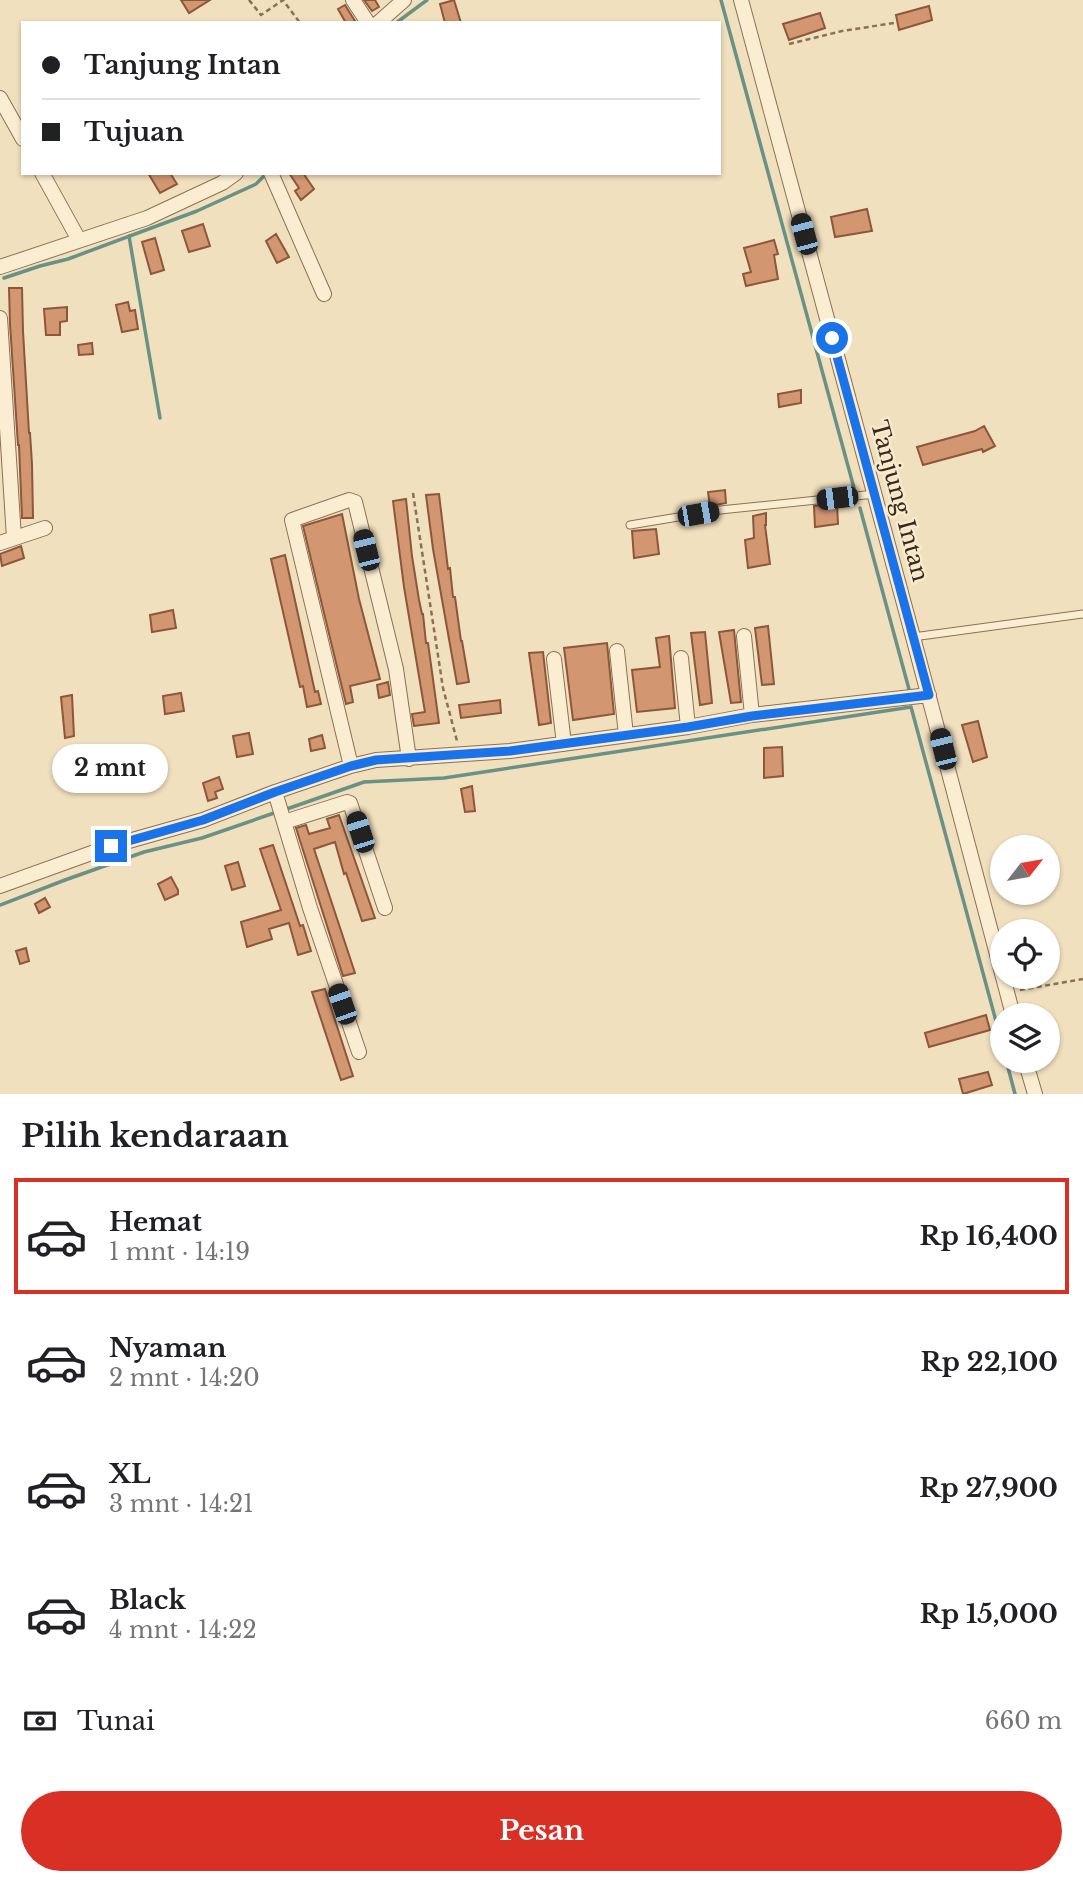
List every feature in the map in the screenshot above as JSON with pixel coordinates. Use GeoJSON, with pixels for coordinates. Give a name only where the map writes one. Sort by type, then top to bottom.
{"type":"FeatureCollection","features":[{"type":"Feature","properties":{"kind":"street"},"geometry":{"type":"LineString","coordinates":[[353,0],[367,21]]}},
{"type":"Feature","properties":{"kind":"street"},"geometry":{"type":"LineString","coordinates":[[380,21],[404,0]]}},
{"type":"Feature","properties":{"kind":"street","name":"Tanjung Intan"},"geometry":{"type":"LineString","coordinates":[[741,0],[914,637],[1010,1003]]}},
{"type":"Feature","properties":{"kind":"street"},"geometry":{"type":"LineString","coordinates":[[0,98],[21,135]]}},
{"type":"Feature","properties":{"kind":"street"},"geometry":{"type":"LineString","coordinates":[[43,175],[79,240]]}},
{"type":"Feature","properties":{"kind":"street"},"geometry":{"type":"LineString","coordinates":[[272,175],[324,294]]}},
{"type":"Feature","properties":{"kind":"street"},"geometry":{"type":"LineString","coordinates":[[0,267],[147,218],[219,178]]}},
{"type":"Feature","properties":{"kind":"street"},"geometry":{"type":"LineString","coordinates":[[0,318],[7,540],[45,528]]}},
{"type":"Feature","properties":{"kind":"street"},"geometry":{"type":"LineString","coordinates":[[351,766],[292,520],[349,500],[355,502],[396,669],[409,759]]}},
{"type":"Feature","properties":{"kind":"street"},"geometry":{"type":"LineString","coordinates":[[744,635],[752,716]]}},
{"type":"Feature","properties":{"kind":"street"},"geometry":{"type":"LineString","coordinates":[[617,651],[626,735]]}},
{"type":"Feature","properties":{"kind":"street"},"geometry":{"type":"LineString","coordinates":[[681,658],[688,727]]}},
{"type":"Feature","properties":{"kind":"street"},"geometry":{"type":"LineString","coordinates":[[554,659],[564,744]]}},
{"type":"Feature","properties":{"kind":"street"},"geometry":{"type":"LineString","coordinates":[[0,886],[111,846],[203,820],[276,796],[351,766],[376,760],[510,751],[752,716],[929,695]]}},
{"type":"Feature","properties":{"kind":"street"},"geometry":{"type":"LineString","coordinates":[[276,796],[310,908],[359,1052]]}},
{"type":"Feature","properties":{"kind":"street"},"geometry":{"type":"LineString","coordinates":[[284,819],[350,803],[385,908]]}},
{"type":"Feature","properties":{"kind":"street"},"geometry":{"type":"LineString","coordinates":[[1029,1073],[1035,1094]]}},
{"type":"Feature","properties":{"kind":"lane"},"geometry":{"type":"LineString","coordinates":[[630,525],[720,510],[875,494]]}},
{"type":"Feature","properties":{"kind":"lane"},"geometry":{"type":"LineString","coordinates":[[914,637],[1083,614]]}},
{"type":"Feature","properties":{"kind":"path"},"geometry":{"type":"LineString","coordinates":[[249,0],[261,15],[283,0],[299,21]]}},
{"type":"Feature","properties":{"kind":"path"},"geometry":{"type":"LineString","coordinates":[[789,44],[842,31],[894,23]]}},
{"type":"Feature","properties":{"kind":"path"},"geometry":{"type":"LineString","coordinates":[[414,493],[443,688],[460,755]]}},
{"type":"Feature","properties":{"kind":"path"},"geometry":{"type":"LineString","coordinates":[[1007,992],[1083,979]]}},
{"type":"Feature","properties":{"kind":"building"},"geometry":{"type":"Polygon","coordinates":[[[181,0],[210,0],[189,13],[181,0]]]}},
{"type":"Feature","properties":{"kind":"building"},"geometry":{"type":"Polygon","coordinates":[[[364,0],[375,0],[379,7],[372,11],[364,0]]]}},
{"type":"Feature","properties":{"kind":"building"},"geometry":{"type":"Polygon","coordinates":[[[454,0],[460,21],[444,21],[440,4],[454,0]]]}},
{"type":"Feature","properties":{"kind":"building"},"geometry":{"type":"Polygon","coordinates":[[[345,5],[355,21],[345,21],[338,9],[345,5]]]}},
{"type":"Feature","properties":{"kind":"building"},"geometry":{"type":"Polygon","coordinates":[[[929,6],[932,20],[899,30],[896,15],[929,6]]]}},
{"type":"Feature","properties":{"kind":"building"},"geometry":{"type":"Polygon","coordinates":[[[820,13],[825,28],[789,40],[783,24],[820,13]]]}},
{"type":"Feature","properties":{"kind":"building"},"geometry":{"type":"Polygon","coordinates":[[[149,175],[171,175],[177,184],[160,193],[149,175]]]}},
{"type":"Feature","properties":{"kind":"building"},"geometry":{"type":"Polygon","coordinates":[[[290,175],[304,175],[314,189],[301,200],[295,191],[299,188],[290,175]]]}},
{"type":"Feature","properties":{"kind":"building"},"geometry":{"type":"Polygon","coordinates":[[[867,209],[872,231],[835,237],[831,217],[867,209]]]}},
{"type":"Feature","properties":{"kind":"building"},"geometry":{"type":"Polygon","coordinates":[[[203,224],[210,246],[189,252],[182,231],[203,224]]]}},
{"type":"Feature","properties":{"kind":"building"},"geometry":{"type":"Polygon","coordinates":[[[276,234],[289,257],[277,263],[266,241],[276,234]]]}},
{"type":"Feature","properties":{"kind":"building"},"geometry":{"type":"Polygon","coordinates":[[[155,238],[164,270],[151,274],[142,242],[155,238]]]}},
{"type":"Feature","properties":{"kind":"building"},"geometry":{"type":"Polygon","coordinates":[[[774,240],[778,254],[774,255],[778,279],[746,286],[743,274],[751,272],[744,248],[774,240]]]}},
{"type":"Feature","properties":{"kind":"building"},"geometry":{"type":"Polygon","coordinates":[[[9,288],[22,288],[33,518],[22,518],[9,288]]]}},
{"type":"Feature","properties":{"kind":"building"},"geometry":{"type":"Polygon","coordinates":[[[128,302],[130,311],[135,310],[138,329],[122,332],[116,305],[128,302]]]}},
{"type":"Feature","properties":{"kind":"building"},"geometry":{"type":"Polygon","coordinates":[[[67,307],[67,321],[60,322],[60,335],[46,335],[44,309],[67,307]]]}},
{"type":"Feature","properties":{"kind":"building"},"geometry":{"type":"Polygon","coordinates":[[[92,343],[93,354],[79,355],[78,345],[92,343]]]}},
{"type":"Feature","properties":{"kind":"building"},"geometry":{"type":"Polygon","coordinates":[[[801,390],[801,403],[779,407],[778,394],[801,390]]]}},
{"type":"Feature","properties":{"kind":"building"},"geometry":{"type":"Polygon","coordinates":[[[984,426],[995,446],[983,452],[982,449],[923,465],[917,447],[984,426]]]}},
{"type":"Feature","properties":{"kind":"building"},"geometry":{"type":"Polygon","coordinates":[[[725,490],[726,503],[710,506],[708,492],[725,490]]]}},
{"type":"Feature","properties":{"kind":"building"},"geometry":{"type":"Polygon","coordinates":[[[439,494],[448,569],[450,568],[469,682],[457,684],[426,495],[439,494]]]}},
{"type":"Feature","properties":{"kind":"building"},"geometry":{"type":"Polygon","coordinates":[[[406,499],[412,556],[439,723],[414,726],[412,714],[425,712],[393,501],[406,499]]]}},
{"type":"Feature","properties":{"kind":"building"},"geometry":{"type":"Polygon","coordinates":[[[837,504],[838,524],[815,527],[814,506],[837,504]]]}},
{"type":"Feature","properties":{"kind":"building"},"geometry":{"type":"Polygon","coordinates":[[[766,513],[770,564],[748,568],[745,540],[754,538],[753,516],[766,513]]]}},
{"type":"Feature","properties":{"kind":"building"},"geometry":{"type":"Polygon","coordinates":[[[342,514],[359,599],[380,679],[350,686],[353,702],[346,704],[303,526],[342,514]]]}},
{"type":"Feature","properties":{"kind":"building"},"geometry":{"type":"Polygon","coordinates":[[[656,529],[659,554],[634,558],[632,531],[656,529]]]}},
{"type":"Feature","properties":{"kind":"building"},"geometry":{"type":"Polygon","coordinates":[[[21,546],[24,558],[2,566],[0,554],[21,546]]]}},
{"type":"Feature","properties":{"kind":"building"},"geometry":{"type":"Polygon","coordinates":[[[285,555],[315,692],[318,691],[321,704],[307,707],[271,559],[285,555]]]}},
{"type":"Feature","properties":{"kind":"building"},"geometry":{"type":"Polygon","coordinates":[[[173,610],[176,628],[152,632],[150,615],[173,610]]]}},
{"type":"Feature","properties":{"kind":"building"},"geometry":{"type":"Polygon","coordinates":[[[768,626],[774,684],[762,685],[755,628],[768,626]]]}},
{"type":"Feature","properties":{"kind":"building"},"geometry":{"type":"Polygon","coordinates":[[[734,630],[741,702],[731,703],[719,632],[734,630]]]}},
{"type":"Feature","properties":{"kind":"building"},"geometry":{"type":"Polygon","coordinates":[[[705,632],[712,703],[700,705],[691,633],[705,632]]]}},
{"type":"Feature","properties":{"kind":"building"},"geometry":{"type":"Polygon","coordinates":[[[669,636],[675,708],[637,712],[632,670],[660,667],[656,638],[669,636]]]}},
{"type":"Feature","properties":{"kind":"building"},"geometry":{"type":"Polygon","coordinates":[[[607,643],[614,714],[573,720],[564,648],[607,643]]]}},
{"type":"Feature","properties":{"kind":"building"},"geometry":{"type":"Polygon","coordinates":[[[543,652],[551,723],[539,725],[529,653],[543,652]]]}},
{"type":"Feature","properties":{"kind":"building"},"geometry":{"type":"Polygon","coordinates":[[[388,682],[390,695],[379,698],[377,685],[388,682]]]}},
{"type":"Feature","properties":{"kind":"building"},"geometry":{"type":"Polygon","coordinates":[[[181,693],[184,711],[165,714],[163,696],[181,693]]]}},
{"type":"Feature","properties":{"kind":"building"},"geometry":{"type":"Polygon","coordinates":[[[72,695],[74,736],[65,738],[61,697],[72,695]]]}},
{"type":"Feature","properties":{"kind":"building"},"geometry":{"type":"Polygon","coordinates":[[[500,700],[501,713],[461,718],[459,705],[500,700]]]}},
{"type":"Feature","properties":{"kind":"building"},"geometry":{"type":"Polygon","coordinates":[[[978,721],[987,757],[973,762],[962,725],[978,721]]]}},
{"type":"Feature","properties":{"kind":"building"},"geometry":{"type":"Polygon","coordinates":[[[249,733],[253,754],[237,757],[233,736],[249,733]]]}},
{"type":"Feature","properties":{"kind":"building"},"geometry":{"type":"Polygon","coordinates":[[[322,735],[325,748],[311,751],[309,739],[322,735]]]}},
{"type":"Feature","properties":{"kind":"building"},"geometry":{"type":"Polygon","coordinates":[[[782,747],[783,776],[764,778],[764,748],[782,747]]]}},
{"type":"Feature","properties":{"kind":"building"},"geometry":{"type":"Polygon","coordinates":[[[219,777],[223,789],[215,792],[217,798],[208,801],[203,783],[219,777]]]}},
{"type":"Feature","properties":{"kind":"building"},"geometry":{"type":"Polygon","coordinates":[[[472,786],[475,811],[465,812],[461,789],[472,786]]]}},
{"type":"Feature","properties":{"kind":"building"},"geometry":{"type":"Polygon","coordinates":[[[339,815],[375,918],[362,921],[335,842],[314,849],[355,973],[343,976],[296,828],[306,825],[309,834],[330,828],[327,819],[339,815]]]}},
{"type":"Feature","properties":{"kind":"building"},"geometry":{"type":"Polygon","coordinates":[[[273,845],[311,951],[298,955],[289,923],[269,929],[272,939],[247,947],[241,922],[281,910],[260,849],[273,845]]]}},
{"type":"Feature","properties":{"kind":"building"},"geometry":{"type":"Polygon","coordinates":[[[238,862],[245,886],[232,890],[225,866],[238,862]]]}},
{"type":"Feature","properties":{"kind":"building"},"geometry":{"type":"Polygon","coordinates":[[[171,877],[178,894],[165,900],[158,884],[171,877]]]}},
{"type":"Feature","properties":{"kind":"building"},"geometry":{"type":"Polygon","coordinates":[[[45,898],[50,907],[39,913],[35,904],[45,898]]]}},
{"type":"Feature","properties":{"kind":"building"},"geometry":{"type":"Polygon","coordinates":[[[26,948],[29,961],[20,964],[16,951],[26,948]]]}},
{"type":"Feature","properties":{"kind":"building"},"geometry":{"type":"Polygon","coordinates":[[[325,989],[353,1076],[341,1080],[312,992],[325,989]]]}},
{"type":"Feature","properties":{"kind":"building"},"geometry":{"type":"Polygon","coordinates":[[[986,1015],[990,1030],[929,1047],[925,1033],[986,1015]]]}},
{"type":"Feature","properties":{"kind":"building"},"geometry":{"type":"Polygon","coordinates":[[[988,1072],[992,1085],[963,1094],[959,1079],[988,1072]]]}},
{"type":"Feature","properties":{"kind":"waterway"},"geometry":{"type":"LineString","coordinates":[[399,21],[427,0]]}},
{"type":"Feature","properties":{"kind":"waterway"},"geometry":{"type":"LineString","coordinates":[[721,0],[854,488]]}},
{"type":"Feature","properties":{"kind":"waterway"},"geometry":{"type":"LineString","coordinates":[[4,278],[68,259],[197,211],[256,184],[265,175]]}},
{"type":"Feature","properties":{"kind":"waterway"},"geometry":{"type":"LineString","coordinates":[[129,236],[160,418]]}},
{"type":"Feature","properties":{"kind":"waterway"},"geometry":{"type":"LineString","coordinates":[[860,508],[910,693]]}},
{"type":"Feature","properties":{"kind":"waterway"},"geometry":{"type":"LineString","coordinates":[[284,810],[364,782],[444,778],[911,707],[991,1003]]}},
{"type":"Feature","properties":{"kind":"waterway"},"geometry":{"type":"LineString","coordinates":[[0,905],[144,852],[202,838],[277,812]]}},
{"type":"Feature","properties":{"kind":"waterway"},"geometry":{"type":"LineString","coordinates":[[1009,1073],[1015,1094]]}},
{"type":"Feature","properties":{"kind":"route"},"geometry":{"type":"LineString","coordinates":[[111,846],[203,820],[275,792],[376,760],[510,751],[752,716],[929,695],[832,338]]}}]}
